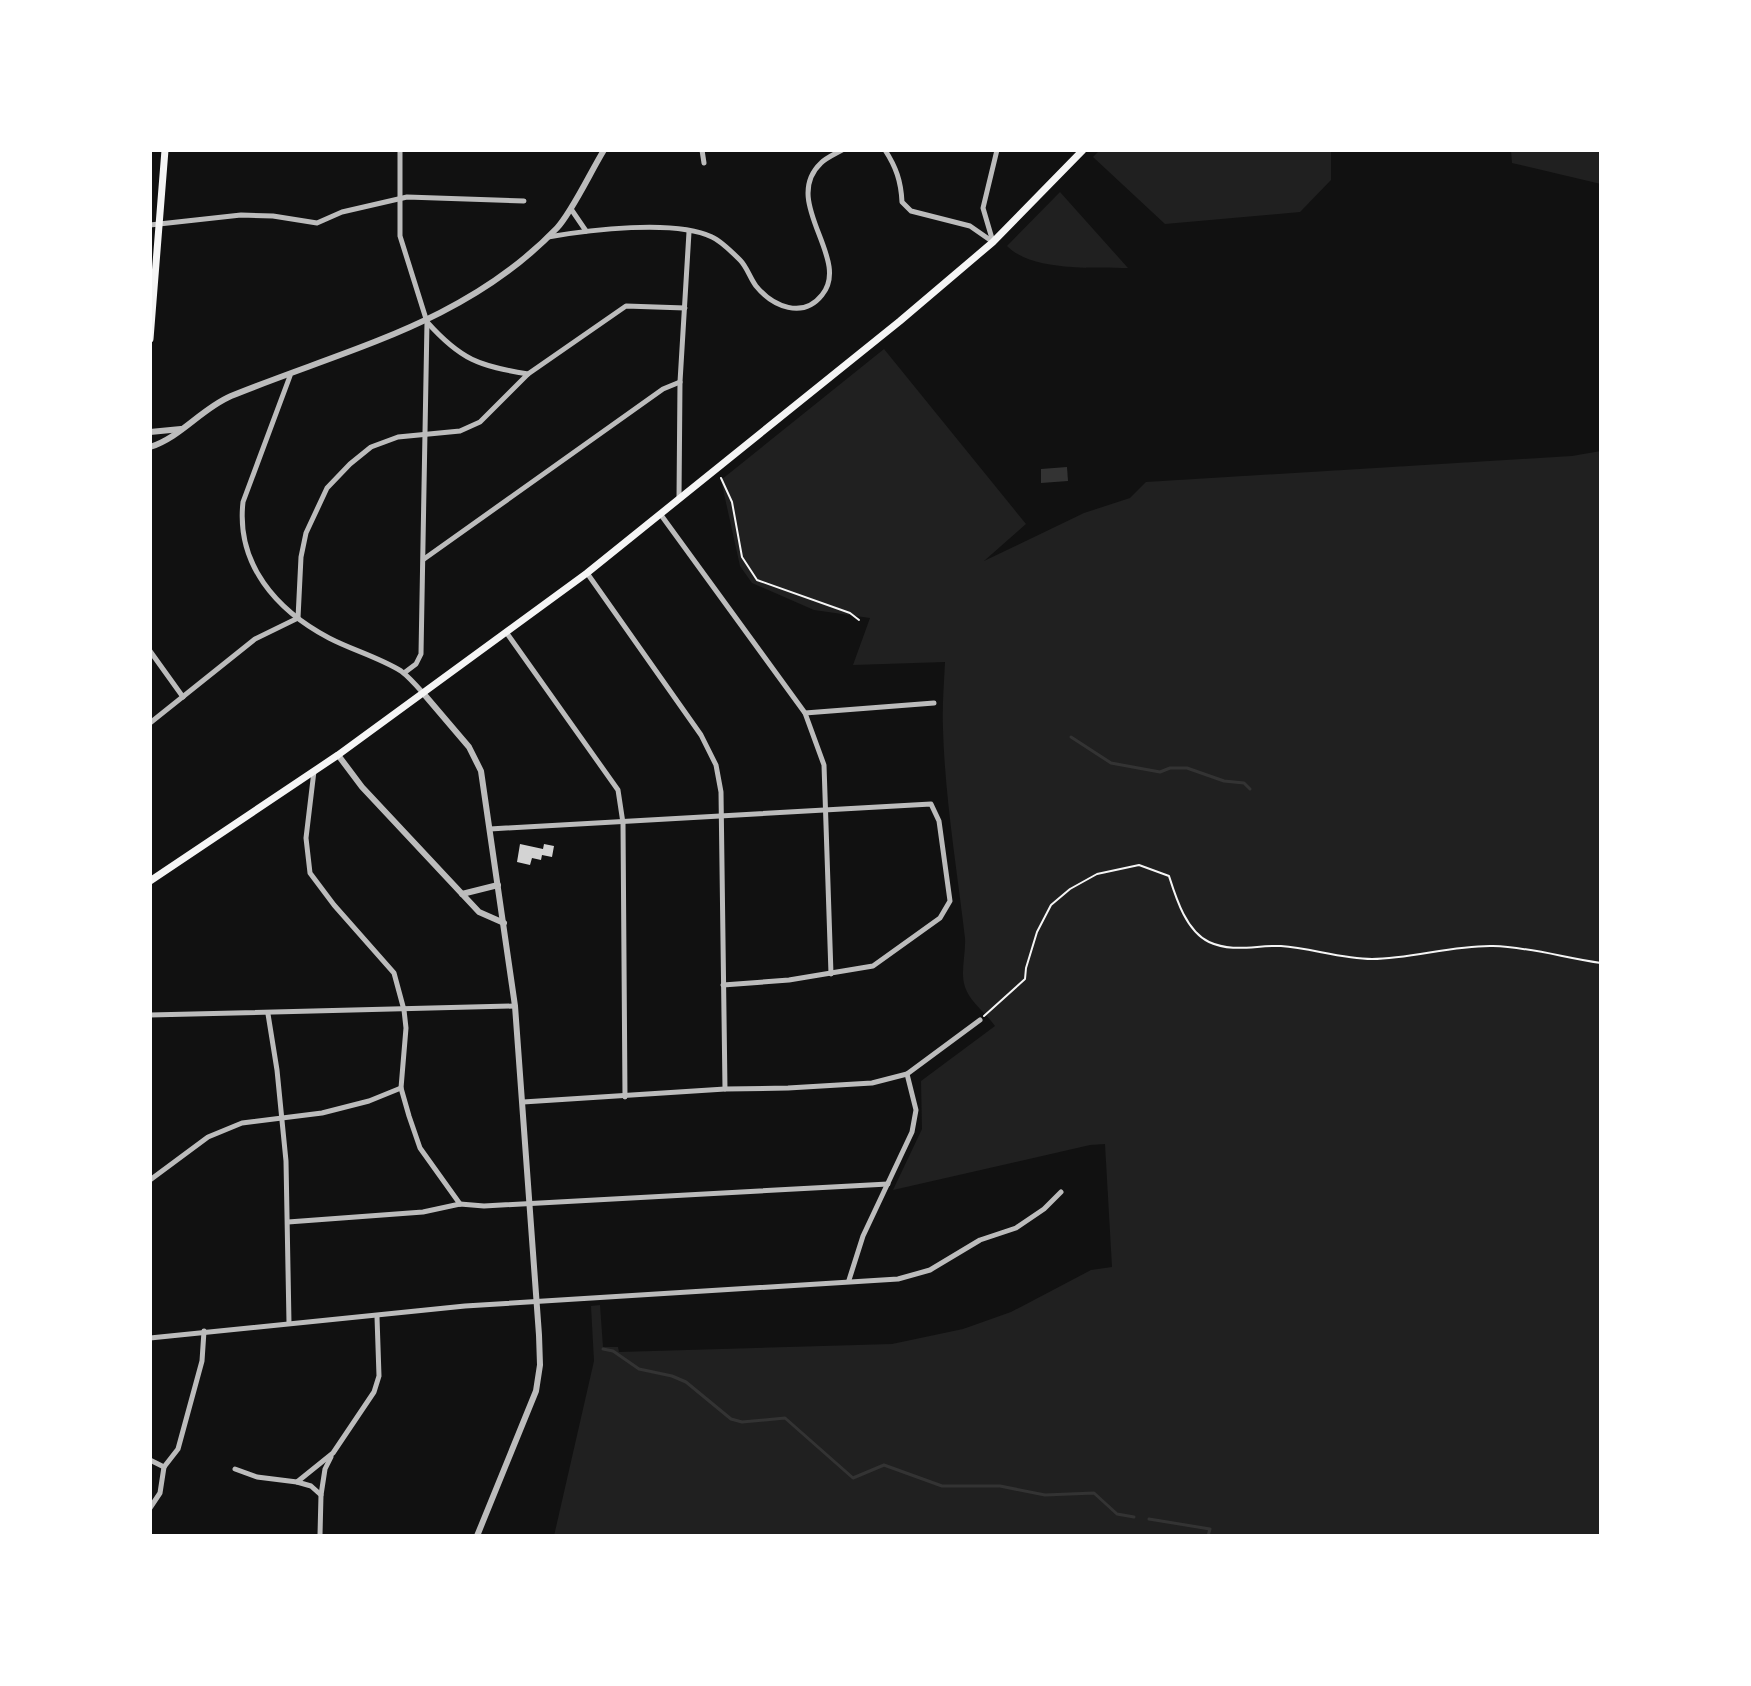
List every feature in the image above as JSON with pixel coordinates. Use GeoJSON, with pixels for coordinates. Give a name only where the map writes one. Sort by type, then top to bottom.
{"type":"FeatureCollection","features":[{"type":"Feature","properties":{"kind":"main road"},"geometry":{"type":"LineString","coordinates":[[150,339],[154,225],[165,150]]}},
{"type":"Feature","properties":{"kind":"main road"},"geometry":{"type":"LineString","coordinates":[[150,881],[338,755],[587,573],[900,321],[993,242],[1083,150]]}},
{"type":"Feature","properties":{"kind":"street"},"geometry":{"type":"LineString","coordinates":[[400,150],[400,236],[427,322],[421,654],[416,664],[404,673]]}},
{"type":"Feature","properties":{"kind":"street"},"geometry":{"type":"LineString","coordinates":[[150,447],[171,439],[209,408],[230,397],[427,322],[511,271],[559,225],[604,150]]}},
{"type":"Feature","properties":{"kind":"street"},"geometry":{"type":"LineString","coordinates":[[702,150],[704,163]]}},
{"type":"Feature","properties":{"kind":"street"},"geometry":{"type":"LineString","coordinates":[[547,237],[654,227],[711,236],[742,262],[755,285],[771,302],[801,309],[816,303],[827,290],[829,267],[807,198],[809,181],[820,163],[842,150]]}},
{"type":"Feature","properties":{"kind":"street"},"geometry":{"type":"LineString","coordinates":[[885,150],[901,184],[902,202],[911,211],[970,226],[993,242]]}},
{"type":"Feature","properties":{"kind":"street"},"geometry":{"type":"LineString","coordinates":[[993,242],[983,208],[997,150]]}},
{"type":"Feature","properties":{"kind":"street"},"geometry":{"type":"LineString","coordinates":[[154,225],[241,215],[317,223],[342,212],[407,197],[524,201]]}},
{"type":"Feature","properties":{"kind":"street"},"geometry":{"type":"LineString","coordinates":[[570,207],[586,231]]}},
{"type":"Feature","properties":{"kind":"street"},"geometry":{"type":"LineString","coordinates":[[679,500],[680,382],[689,232]]}},
{"type":"Feature","properties":{"kind":"street"},"geometry":{"type":"LineString","coordinates":[[298,618],[301,557],[306,533],[327,488],[371,447],[398,437],[460,431],[480,422],[528,374],[626,306],[685,308]]}},
{"type":"Feature","properties":{"kind":"street"},"geometry":{"type":"LineString","coordinates":[[427,322],[447,344],[485,367],[528,374]]}},
{"type":"Feature","properties":{"kind":"street"},"geometry":{"type":"LineString","coordinates":[[290,376],[248,484],[241,520],[249,560],[274,598],[298,618],[327,637],[404,673],[476,758],[481,771],[515,1006],[540,1365],[536,1391],[477,1536]]}},
{"type":"Feature","properties":{"kind":"street"},"geometry":{"type":"LineString","coordinates":[[423,560],[663,389],[680,382]]}},
{"type":"Feature","properties":{"kind":"street"},"geometry":{"type":"LineString","coordinates":[[150,432],[181,429]]}},
{"type":"Feature","properties":{"kind":"street"},"geometry":{"type":"LineString","coordinates":[[661,515],[805,713],[824,765],[831,974]]}},
{"type":"Feature","properties":{"kind":"street"},"geometry":{"type":"LineString","coordinates":[[587,573],[701,735],[716,765],[721,792],[725,1089]]}},
{"type":"Feature","properties":{"kind":"street"},"geometry":{"type":"LineString","coordinates":[[150,723],[255,639],[298,618]]}},
{"type":"Feature","properties":{"kind":"street"},"geometry":{"type":"LineString","coordinates":[[506,632],[618,790],[623,823],[625,1097]]}},
{"type":"Feature","properties":{"kind":"street"},"geometry":{"type":"LineString","coordinates":[[150,651],[183,697]]}},
{"type":"Feature","properties":{"kind":"street"},"geometry":{"type":"LineString","coordinates":[[805,713],[934,703]]}},
{"type":"Feature","properties":{"kind":"street"},"geometry":{"type":"LineString","coordinates":[[338,755],[362,787],[479,912],[504,923]]}},
{"type":"Feature","properties":{"kind":"street"},"geometry":{"type":"LineString","coordinates":[[314,770],[306,838],[310,873],[394,973],[406,1028],[401,1088],[420,1148],[460,1204]]}},
{"type":"Feature","properties":{"kind":"street"},"geometry":{"type":"LineString","coordinates":[[490,829],[931,804],[939,821],[950,901],[940,918],[873,966],[831,974],[723,985]]}},
{"type":"Feature","properties":{"kind":"street"},"geometry":{"type":"LineString","coordinates":[[462,894],[498,885]]}},
{"type":"Feature","properties":{"kind":"street"},"geometry":{"type":"LineString","coordinates":[[150,1015],[515,1006]]}},
{"type":"Feature","properties":{"kind":"street"},"geometry":{"type":"LineString","coordinates":[[268,1014],[283,1116],[289,1323]]}},
{"type":"Feature","properties":{"kind":"street"},"geometry":{"type":"LineString","coordinates":[[523,1102],[872,1083],[907,1074],[980,1020]]}},
{"type":"Feature","properties":{"kind":"street"},"geometry":{"type":"LineString","coordinates":[[849,1280],[863,1236],[912,1132],[916,1110],[907,1074]]}},
{"type":"Feature","properties":{"kind":"street"},"geometry":{"type":"LineString","coordinates":[[150,1180],[208,1137],[242,1123],[322,1113],[369,1101],[401,1088]]}},
{"type":"Feature","properties":{"kind":"street"},"geometry":{"type":"LineString","coordinates":[[288,1222],[423,1212],[460,1204],[484,1206],[888,1184]]}},
{"type":"Feature","properties":{"kind":"street"},"geometry":{"type":"LineString","coordinates":[[150,1338],[465,1306],[898,1279],[930,1270],[980,1240],[1016,1228],[1044,1209],[1061,1192]]}},
{"type":"Feature","properties":{"kind":"street"},"geometry":{"type":"LineString","coordinates":[[320,1535],[325,1469],[374,1392],[379,1376],[377,1317]]}},
{"type":"Feature","properties":{"kind":"street"},"geometry":{"type":"LineString","coordinates":[[150,1508],[160,1493],[164,1467],[178,1449],[202,1361],[204,1331]]}},
{"type":"Feature","properties":{"kind":"street"},"geometry":{"type":"LineString","coordinates":[[297,1482],[333,1453]]}},
{"type":"Feature","properties":{"kind":"street"},"geometry":{"type":"LineString","coordinates":[[150,1460],[164,1467]]}},
{"type":"Feature","properties":{"kind":"street"},"geometry":{"type":"LineString","coordinates":[[235,1469],[257,1477],[311,1486],[321,1495]]}},
{"type":"Feature","properties":{"kind":"path"},"geometry":{"type":"LineString","coordinates":[[716,470],[729,492],[742,557],[757,580],[850,613],[859,620]]}},
{"type":"Feature","properties":{"kind":"path"},"geometry":{"type":"LineString","coordinates":[[980,1020],[1025,979],[1031,949],[1051,905],[1070,889],[1097,874],[1139,865],[1169,876],[1176,900],[1189,922],[1206,940],[1227,948],[1281,946],[1371,959],[1464,947],[1519,947],[1601,963]]}},
{"type":"Feature","properties":{"kind":"shaded area"},"geometry":{"type":"Polygon","coordinates":[[[1100,150],[1331,150],[1331,180],[1300,212],[1165,224],[1093,157],[1100,150]]]}},
{"type":"Feature","properties":{"kind":"shaded area"},"geometry":{"type":"Polygon","coordinates":[[[1511,150],[1601,150],[1601,184],[1512,163],[1511,150]]]}},
{"type":"Feature","properties":{"kind":"shaded area"},"geometry":{"type":"Polygon","coordinates":[[[1060,192],[1128,268],[1047,264],[1018,254],[1007,246],[1060,192]]]}},
{"type":"Feature","properties":{"kind":"shaded area"},"geometry":{"type":"Polygon","coordinates":[[[884,349],[1026,524],[984,561],[1084,513],[1130,498],[1146,482],[1572,456],[1601,451],[1601,1536],[554,1536],[594,1361],[591,1306],[600,1305],[603,1347],[618,1347],[619,1352],[892,1344],[963,1329],[1011,1312],[1091,1270],[1112,1267],[1105,1144],[893,1190],[922,1129],[921,1081],[995,1026],[971,998],[964,981],[965,938],[944,755],[945,662],[853,665],[870,618],[814,610],[752,583],[740,566],[721,480],[884,349]]]}},
{"type":"Feature","properties":{"kind":"shaded area"},"geometry":{"type":"Polygon","coordinates":[[[1067,467],[1068,481],[1041,483],[1041,469],[1067,467]]]}},
{"type":"Feature","properties":{"kind":"building"},"geometry":{"type":"Polygon","coordinates":[[[520,844],[543,849],[544,844],[554,846],[552,857],[542,855],[541,860],[532,858],[530,865],[517,862],[520,844]]]}},
{"type":"Feature","properties":{"kind":"waterway"},"geometry":{"type":"LineString","coordinates":[[1071,737],[1111,763],[1160,772],[1170,768],[1187,768],[1224,781],[1244,783],[1250,789]]}},
{"type":"Feature","properties":{"kind":"waterway"},"geometry":{"type":"LineString","coordinates":[[603,1349],[613,1351],[639,1369],[686,1382],[731,1419],[742,1422],[785,1418],[853,1478],[884,1465],[942,1486],[1000,1486],[1045,1495],[1094,1493],[1117,1514],[1134,1517]]}},
{"type":"Feature","properties":{"kind":"waterway"},"geometry":{"type":"LineString","coordinates":[[1149,1519],[1210,1529],[1208,1536]]}}]}
